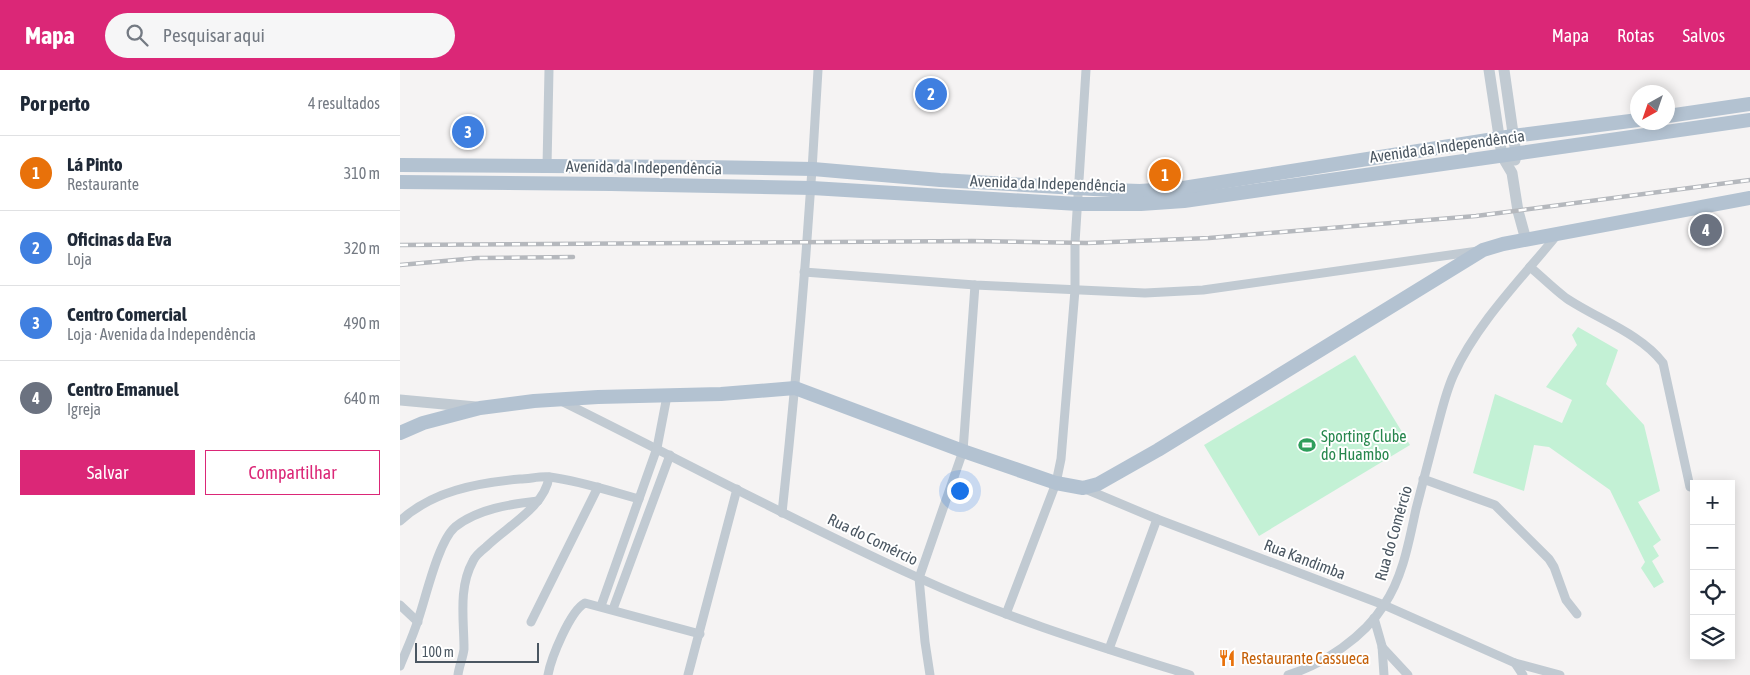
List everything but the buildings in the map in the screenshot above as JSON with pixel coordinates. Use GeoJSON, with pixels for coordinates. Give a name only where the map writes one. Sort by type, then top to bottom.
{"type":"FeatureCollection","features":[{"type":"Feature","properties":{"kind":"main road"},"geometry":{"type":"LineString","coordinates":[[1675,115],[1720,110],[1750,104]]}},
{"type":"Feature","properties":{"kind":"main road"},"geometry":{"type":"LineString","coordinates":[[1720,110],[1721,124]]}},
{"type":"Feature","properties":{"kind":"main road","name":"Avenida da Independência"},"geometry":{"type":"LineString","coordinates":[[400,182],[812,188],[1078,204],[1141,204],[1184,201],[1750,120]]}},
{"type":"Feature","properties":{"kind":"main road","name":"Avenida da Independência"},"geometry":{"type":"LineString","coordinates":[[400,165],[702,167],[813,170],[940,180],[1140,191],[1183,188],[1499,138],[1630,121]]}},
{"type":"Feature","properties":{"kind":"main road"},"geometry":{"type":"LineString","coordinates":[[1617,122],[1618,139]]}},
{"type":"Feature","properties":{"kind":"main road"},"geometry":{"type":"LineString","coordinates":[[430,166],[431,182]]}},
{"type":"Feature","properties":{"kind":"main road"},"geometry":{"type":"LineString","coordinates":[[685,167],[685,186]]}},
{"type":"Feature","properties":{"kind":"main road"},"geometry":{"type":"LineString","coordinates":[[701,186],[702,167]]}},
{"type":"Feature","properties":{"kind":"main road"},"geometry":{"type":"LineString","coordinates":[[940,180],[940,197]]}},
{"type":"Feature","properties":{"kind":"main road"},"geometry":{"type":"LineString","coordinates":[[400,433],[423,423],[480,408],[556,399],[667,396],[795,388],[963,451],[1056,483],[1083,488],[1098,484],[1158,450],[1483,250],[1526,240],[1750,198]]}},
{"type":"Feature","properties":{"kind":"street"},"geometry":{"type":"LineString","coordinates":[[548,166],[549,70]]}},
{"type":"Feature","properties":{"kind":"street"},"geometry":{"type":"LineString","coordinates":[[782,513],[812,188],[818,70]]}},
{"type":"Feature","properties":{"kind":"street"},"geometry":{"type":"LineString","coordinates":[[1006,614],[1056,483],[1061,459],[1075,290],[1075,243],[1086,70]]}},
{"type":"Feature","properties":{"kind":"street"},"geometry":{"type":"LineString","coordinates":[[1489,70],[1502,156],[1512,173]]}},
{"type":"Feature","properties":{"kind":"street"},"geometry":{"type":"LineString","coordinates":[[1504,70],[1516,154],[1512,173],[1518,211],[1526,240]]}},
{"type":"Feature","properties":{"kind":"street","name":"Rua do Comércio"},"geometry":{"type":"LineString","coordinates":[[1288,675],[1321,660],[1339,649],[1356,636],[1384,605],[1395,584],[1403,560],[1443,404],[1453,375],[1478,332],[1557,235]]}},
{"type":"Feature","properties":{"kind":"street"},"geometry":{"type":"LineString","coordinates":[[804,272],[975,285],[1145,293],[1203,290],[1483,250]]}},
{"type":"Feature","properties":{"kind":"street"},"geometry":{"type":"LineString","coordinates":[[1530,267],[1565,297],[1656,353],[1663,363],[1690,487]]}},
{"type":"Feature","properties":{"kind":"street"},"geometry":{"type":"LineString","coordinates":[[930,675],[925,642],[920,578],[963,451],[975,285]]}},
{"type":"Feature","properties":{"kind":"street"},"geometry":{"type":"LineString","coordinates":[[601,606],[657,448],[667,396]]}},
{"type":"Feature","properties":{"kind":"street","name":"Rua do Comércio"},"geometry":{"type":"LineString","coordinates":[[556,399],[657,448],[782,513],[920,578],[1006,614],[1190,675]]}},
{"type":"Feature","properties":{"kind":"street"},"geometry":{"type":"LineString","coordinates":[[400,400],[480,408]]}},
{"type":"Feature","properties":{"kind":"street"},"geometry":{"type":"LineString","coordinates":[[613,609],[670,455]]}},
{"type":"Feature","properties":{"kind":"street"},"geometry":{"type":"LineString","coordinates":[[400,521],[435,497],[492,481],[548,477],[639,498]]}},
{"type":"Feature","properties":{"kind":"street"},"geometry":{"type":"LineString","coordinates":[[458,675],[464,651],[462,606],[464,591],[473,560],[493,540],[538,502],[548,486],[548,477]]}},
{"type":"Feature","properties":{"kind":"street"},"geometry":{"type":"LineString","coordinates":[[1423,479],[1495,505],[1549,559],[1554,567],[1566,600],[1576,614]]}},
{"type":"Feature","properties":{"kind":"street"},"geometry":{"type":"LineString","coordinates":[[531,622],[598,487]]}},
{"type":"Feature","properties":{"kind":"street","name":"Rua Kandimba"},"geometry":{"type":"LineString","coordinates":[[1083,488],[1157,519],[1384,605],[1515,663],[1560,675]]}},
{"type":"Feature","properties":{"kind":"street"},"geometry":{"type":"LineString","coordinates":[[688,675],[737,489]]}},
{"type":"Feature","properties":{"kind":"street"},"geometry":{"type":"LineString","coordinates":[[400,666],[418,622],[444,543],[453,529],[474,516],[514,504],[538,502]]}},
{"type":"Feature","properties":{"kind":"street"},"geometry":{"type":"LineString","coordinates":[[1108,649],[1157,519]]}},
{"type":"Feature","properties":{"kind":"street"},"geometry":{"type":"LineString","coordinates":[[548,675],[560,641],[580,606],[585,603],[700,634]]}},
{"type":"Feature","properties":{"kind":"street"},"geometry":{"type":"LineString","coordinates":[[400,605],[418,622]]}},
{"type":"Feature","properties":{"kind":"street"},"geometry":{"type":"LineString","coordinates":[[1374,618],[1382,646],[1384,675]]}},
{"type":"Feature","properties":{"kind":"street"},"geometry":{"type":"LineString","coordinates":[[1382,646],[1408,675]]}},
{"type":"Feature","properties":{"kind":"street"},"geometry":{"type":"LineString","coordinates":[[1515,663],[1523,675]]}},
{"type":"Feature","properties":{"kind":"green space"},"geometry":{"type":"Polygon","coordinates":[[[1578,327],[1618,350],[1606,384],[1644,425],[1660,491],[1638,502],[1661,540],[1653,546],[1659,556],[1652,561],[1664,582],[1654,588],[1641,568],[1645,562],[1610,490],[1549,447],[1534,445],[1524,491],[1473,473],[1495,394],[1562,423],[1572,400],[1546,387],[1577,345],[1572,335],[1578,327]]]}},
{"type":"Feature","properties":{"kind":"green space","name":"Sporting Clube do Huambo"},"geometry":{"type":"Polygon","coordinates":[[[1355,355],[1410,445],[1259,536],[1204,445],[1355,355]]]}},
{"type":"Feature","properties":{"kind":"railway"},"geometry":{"type":"LineString","coordinates":[[400,245],[972,241],[1087,243],[1209,238],[1476,216],[1750,180]]}},
{"type":"Feature","properties":{"kind":"railway"},"geometry":{"type":"LineString","coordinates":[[400,265],[477,258],[573,257]]}},
{"type":"Feature","properties":{"kind":"place","name":"Oficinas da Eva"},"geometry":{"type":"Point","coordinates":[931,94]}},
{"type":"Feature","properties":{"kind":"place","name":"Centro Comercial"},"geometry":{"type":"Point","coordinates":[468,132]}},
{"type":"Feature","properties":{"kind":"place","name":"Lá Pinto"},"geometry":{"type":"Point","coordinates":[1165,175]}},
{"type":"Feature","properties":{"kind":"place","name":"Centro Emanuel"},"geometry":{"type":"Point","coordinates":[1706,230]}},
{"type":"Feature","properties":{"kind":"place","name":"Sporting Clube do Huambo"},"geometry":{"type":"Point","coordinates":[1307,445]}},
{"type":"Feature","properties":{"kind":"place","name":"Restaurante Cassueca"},"geometry":{"type":"Point","coordinates":[1227,658]}}]}
